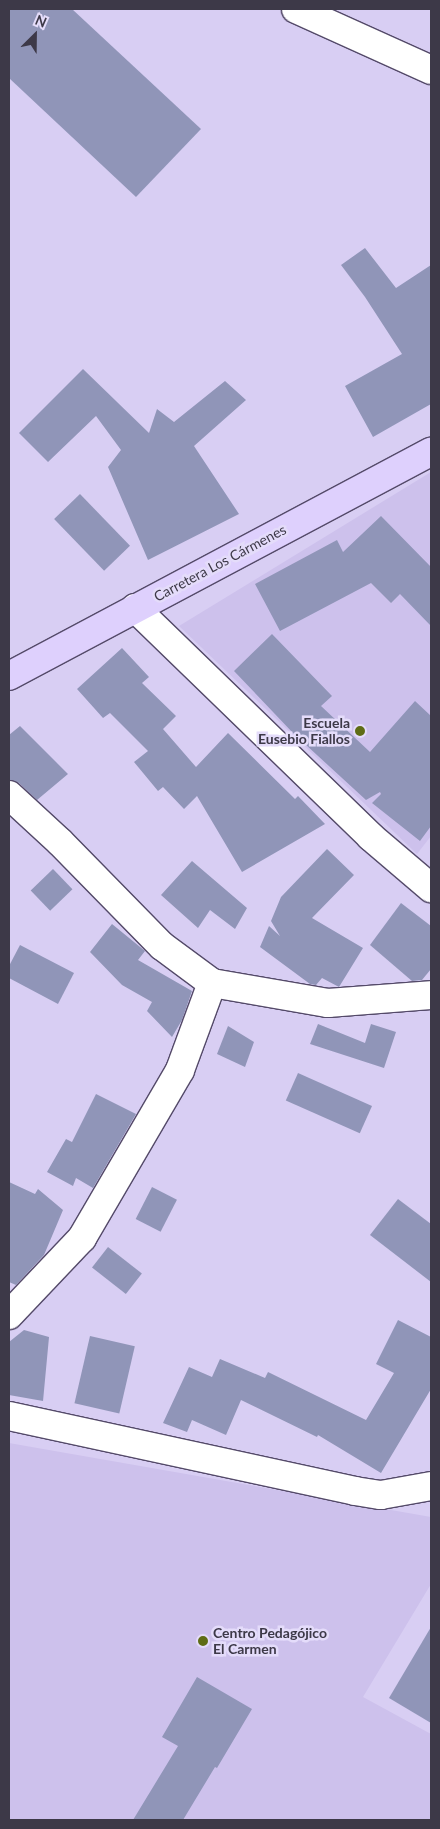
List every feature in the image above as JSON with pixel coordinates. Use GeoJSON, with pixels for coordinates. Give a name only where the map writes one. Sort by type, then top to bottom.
{"type":"FeatureCollection","features":[{"type":"Feature","properties":{"kind":"main road","name":"Carretera Los Cármenes"},"geometry":{"type":"LineString","coordinates":[[9,676],[431,452]]}},
{"type":"Feature","properties":{"kind":"street"},"geometry":{"type":"LineString","coordinates":[[296,9],[431,70]]}},
{"type":"Feature","properties":{"kind":"street"},"geometry":{"type":"LineString","coordinates":[[135,608],[371,837],[431,888]]}},
{"type":"Feature","properties":{"kind":"street"},"geometry":{"type":"LineString","coordinates":[[9,795],[60,842],[162,946],[212,982],[328,1003],[431,995]]}},
{"type":"Feature","properties":{"kind":"street"},"geometry":{"type":"LineString","coordinates":[[9,1315],[82,1238],[180,1070],[212,982]]}},
{"type":"Feature","properties":{"kind":"street"},"geometry":{"type":"LineString","coordinates":[[9,1416],[355,1491],[380,1495],[431,1486]]}},
{"type":"Feature","properties":{"kind":"shaded area","name":"Escuela Eusebio Fiallos"},"geometry":{"type":"Polygon","coordinates":[[[431,472],[431,836],[417,854],[179,626],[431,472]]]}},
{"type":"Feature","properties":{"kind":"shaded area","name":"Centro Pedagójico El Carmen"},"geometry":{"type":"Polygon","coordinates":[[[9,1443],[431,1517],[431,1584],[363,1697],[431,1734],[431,1820],[9,1820],[9,1443]]]}},
{"type":"Feature","properties":{"kind":"building"},"geometry":{"type":"Polygon","coordinates":[[[9,9],[72,9],[201,129],[136,197],[9,78],[9,9]]]}},
{"type":"Feature","properties":{"kind":"building"},"geometry":{"type":"Polygon","coordinates":[[[365,248],[396,288],[431,265],[431,404],[373,437],[345,386],[402,354],[365,297],[341,265],[365,248]]]}},
{"type":"Feature","properties":{"kind":"building"},"geometry":{"type":"Polygon","coordinates":[[[83,369],[149,433],[157,409],[174,422],[225,381],[246,400],[194,446],[239,514],[148,560],[108,467],[121,450],[96,416],[48,462],[19,433],[83,369]]]}},
{"type":"Feature","properties":{"kind":"building"},"geometry":{"type":"Polygon","coordinates":[[[80,494],[130,546],[104,571],[54,519],[80,494]]]}},
{"type":"Feature","properties":{"kind":"building"},"geometry":{"type":"Polygon","coordinates":[[[381,516],[431,567],[431,626],[400,594],[391,603],[371,583],[280,631],[255,584],[337,540],[343,552],[381,516]]]}},
{"type":"Feature","properties":{"kind":"building"},"geometry":{"type":"Polygon","coordinates":[[[272,634],[332,696],[321,706],[370,752],[415,701],[431,716],[431,826],[420,841],[372,803],[381,794],[380,792],[366,800],[293,733],[234,671],[272,634]]]}},
{"type":"Feature","properties":{"kind":"building"},"geometry":{"type":"Polygon","coordinates":[[[122,648],[149,677],[142,683],[176,716],[163,729],[196,767],[228,733],[295,799],[298,796],[325,824],[242,872],[197,796],[184,809],[163,787],[158,791],[134,762],[148,751],[110,713],[103,718],[77,689],[122,648]]]}},
{"type":"Feature","properties":{"kind":"building"},"geometry":{"type":"Polygon","coordinates":[[[20,726],[68,774],[37,800],[19,783],[9,780],[9,735],[20,726]]]}},
{"type":"Feature","properties":{"kind":"building"},"geometry":{"type":"Polygon","coordinates":[[[327,849],[354,875],[312,918],[363,948],[339,987],[322,978],[316,985],[310,984],[260,947],[269,926],[280,936],[271,921],[281,897],[327,849]]]}},
{"type":"Feature","properties":{"kind":"building"},"geometry":{"type":"Polygon","coordinates":[[[192,861],[247,908],[235,929],[210,910],[198,928],[161,895],[192,861]]]}},
{"type":"Feature","properties":{"kind":"building"},"geometry":{"type":"Polygon","coordinates":[[[53,869],[72,889],[50,911],[31,891],[53,869]]]}},
{"type":"Feature","properties":{"kind":"building"},"geometry":{"type":"Polygon","coordinates":[[[401,903],[431,926],[431,969],[422,980],[412,981],[370,945],[401,903]]]}},
{"type":"Feature","properties":{"kind":"building"},"geometry":{"type":"Polygon","coordinates":[[[112,924],[145,951],[138,960],[192,991],[182,1020],[172,1037],[147,1011],[152,1002],[122,985],[90,952],[112,924]]]}},
{"type":"Feature","properties":{"kind":"building"},"geometry":{"type":"Polygon","coordinates":[[[20,945],[74,973],[58,1004],[9,978],[9,966],[20,945]]]}},
{"type":"Feature","properties":{"kind":"building"},"geometry":{"type":"Polygon","coordinates":[[[318,1024],[365,1043],[371,1024],[396,1032],[384,1068],[310,1044],[318,1024]]]}},
{"type":"Feature","properties":{"kind":"building"},"geometry":{"type":"Polygon","coordinates":[[[228,1026],[254,1042],[245,1067],[217,1054],[228,1026]]]}},
{"type":"Feature","properties":{"kind":"building"},"geometry":{"type":"Polygon","coordinates":[[[298,1073],[372,1106],[360,1133],[286,1100],[298,1073]]]}},
{"type":"Feature","properties":{"kind":"building"},"geometry":{"type":"Polygon","coordinates":[[[96,1094],[136,1114],[93,1188],[76,1178],[73,1186],[47,1172],[66,1139],[72,1142],[96,1094]]]}},
{"type":"Feature","properties":{"kind":"building"},"geometry":{"type":"Polygon","coordinates":[[[9,1182],[35,1194],[38,1189],[63,1210],[44,1255],[16,1285],[9,1282],[9,1182]]]}},
{"type":"Feature","properties":{"kind":"building"},"geometry":{"type":"Polygon","coordinates":[[[152,1187],[177,1200],[161,1232],[136,1219],[152,1187]]]}},
{"type":"Feature","properties":{"kind":"building"},"geometry":{"type":"Polygon","coordinates":[[[398,1199],[431,1224],[431,1282],[370,1235],[398,1199]]]}},
{"type":"Feature","properties":{"kind":"building"},"geometry":{"type":"Polygon","coordinates":[[[108,1247],[142,1273],[126,1294],[92,1267],[108,1247]]]}},
{"type":"Feature","properties":{"kind":"building"},"geometry":{"type":"Polygon","coordinates":[[[398,1320],[431,1337],[431,1389],[381,1473],[318,1435],[317,1437],[241,1400],[226,1435],[192,1420],[187,1432],[163,1423],[189,1367],[212,1377],[220,1359],[265,1378],[268,1372],[366,1420],[394,1373],[376,1364],[398,1320]]]}},
{"type":"Feature","properties":{"kind":"building"},"geometry":{"type":"Polygon","coordinates":[[[24,1330],[49,1337],[43,1401],[9,1395],[9,1342],[24,1330]]]}},
{"type":"Feature","properties":{"kind":"building"},"geometry":{"type":"Polygon","coordinates":[[[90,1336],[135,1346],[119,1414],[74,1403],[90,1336]]]}},
{"type":"Feature","properties":{"kind":"building"},"geometry":{"type":"Polygon","coordinates":[[[431,1627],[431,1723],[389,1698],[431,1627]]]}},
{"type":"Feature","properties":{"kind":"building"},"geometry":{"type":"Polygon","coordinates":[[[197,1677],[252,1709],[183,1820],[133,1820],[178,1746],[162,1737],[197,1677]]]}},
{"type":"Feature","properties":{"kind":"place","name":"Escuela Eusebio Fiallos"},"geometry":{"type":"Point","coordinates":[360,731]}},
{"type":"Feature","properties":{"kind":"place","name":"Centro Pedagójico El Carmen"},"geometry":{"type":"Point","coordinates":[203,1641]}}]}
